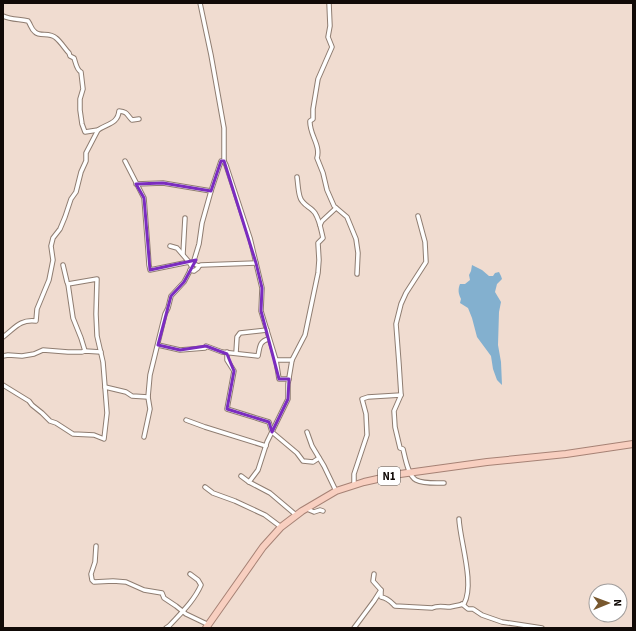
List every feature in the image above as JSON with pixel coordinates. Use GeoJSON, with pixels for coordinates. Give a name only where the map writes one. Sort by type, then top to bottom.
{"type":"FeatureCollection","features":[{"type":"Feature","properties":{"kind":"highway","name":"N1"},"geometry":{"type":"LineString","coordinates":[[207,626],[263,547],[281,527],[296,515],[336,491],[379,478],[410,473],[495,461],[566,454],[633,444]]}},
{"type":"Feature","properties":{"kind":"street"},"geometry":{"type":"LineString","coordinates":[[200,3],[224,128],[224,161],[250,238],[262,288],[261,311],[276,360],[278,378],[289,379]]}},
{"type":"Feature","properties":{"kind":"street"},"geometry":{"type":"LineString","coordinates":[[329,3],[330,26],[328,37],[332,47],[318,79],[313,109],[313,119],[310,121],[310,126],[317,146],[317,158],[323,173],[327,190],[334,206],[347,217],[356,239],[358,253],[357,274]]}},
{"type":"Feature","properties":{"kind":"street"},"geometry":{"type":"LineString","coordinates":[[3,16],[28,21],[36,34],[46,34],[57,38],[70,56],[74,58],[79,71],[81,72],[83,89],[80,98],[80,110],[85,132],[98,130],[99,128],[109,125],[117,118],[119,111],[124,111],[127,113],[132,120],[138,119]]}},
{"type":"Feature","properties":{"kind":"street"},"geometry":{"type":"LineString","coordinates":[[3,337],[18,324],[28,320],[36,321],[37,309],[49,280],[52,260],[51,246],[53,238],[60,229],[71,199],[76,192],[81,172],[86,161],[86,153],[98,130]]}},
{"type":"Feature","properties":{"kind":"street"},"geometry":{"type":"LineString","coordinates":[[125,161],[144,198],[150,270],[191,266],[256,263]]}},
{"type":"Feature","properties":{"kind":"street"},"geometry":{"type":"LineString","coordinates":[[144,437],[150,409],[148,397],[150,375],[165,314],[171,296],[184,282],[191,266],[199,244],[202,223],[211,191],[221,161],[224,161]]}},
{"type":"Feature","properties":{"kind":"street"},"geometry":{"type":"LineString","coordinates":[[249,482],[258,470],[266,446],[288,399],[292,360],[305,336],[316,286],[319,260],[318,243],[323,238],[319,220],[314,212],[307,207],[299,196],[297,178]]}},
{"type":"Feature","properties":{"kind":"street"},"geometry":{"type":"LineString","coordinates":[[136,184],[163,183],[211,191]]}},
{"type":"Feature","properties":{"kind":"street"},"geometry":{"type":"LineString","coordinates":[[320,225],[336,208]]}},
{"type":"Feature","properties":{"kind":"street"},"geometry":{"type":"LineString","coordinates":[[418,216],[425,242],[426,262],[406,293],[401,304],[396,324],[401,395],[394,411],[395,427],[400,448],[403,448],[410,473],[415,480],[444,483]]}},
{"type":"Feature","properties":{"kind":"street"},"geometry":{"type":"LineString","coordinates":[[183,254],[185,218]]}},
{"type":"Feature","properties":{"kind":"street"},"geometry":{"type":"LineString","coordinates":[[170,246],[177,248],[183,254],[194,271],[199,266]]}},
{"type":"Feature","properties":{"kind":"street"},"geometry":{"type":"LineString","coordinates":[[63,264],[68,284],[73,318],[85,351]]}},
{"type":"Feature","properties":{"kind":"street"},"geometry":{"type":"LineString","coordinates":[[3,385],[29,401],[50,421],[56,423],[73,434],[94,435],[104,439],[107,413],[103,362],[97,336],[97,278],[68,284]]}},
{"type":"Feature","properties":{"kind":"street"},"geometry":{"type":"LineString","coordinates":[[236,353],[237,338],[240,333],[267,330]]}},
{"type":"Feature","properties":{"kind":"street"},"geometry":{"type":"LineString","coordinates":[[158,345],[180,350],[205,348],[206,346],[222,352],[258,356],[261,344],[264,340],[269,338]]}},
{"type":"Feature","properties":{"kind":"street"},"geometry":{"type":"LineString","coordinates":[[3,356],[22,356],[34,354],[43,350],[101,352]]}},
{"type":"Feature","properties":{"kind":"street"},"geometry":{"type":"LineString","coordinates":[[227,352],[227,360],[234,371],[227,409],[269,422],[272,432],[297,453],[303,461],[313,462],[319,458]]}},
{"type":"Feature","properties":{"kind":"street"},"geometry":{"type":"LineString","coordinates":[[276,360],[292,360]]}},
{"type":"Feature","properties":{"kind":"street"},"geometry":{"type":"LineString","coordinates":[[105,387],[126,392],[132,396],[148,397]]}},
{"type":"Feature","properties":{"kind":"street"},"geometry":{"type":"LineString","coordinates":[[354,485],[354,474],[367,435],[366,414],[362,399],[368,397],[401,395]]}},
{"type":"Feature","properties":{"kind":"street"},"geometry":{"type":"LineString","coordinates":[[186,420],[266,446]]}},
{"type":"Feature","properties":{"kind":"street"},"geometry":{"type":"LineString","coordinates":[[306,432],[336,491]]}},
{"type":"Feature","properties":{"kind":"street"},"geometry":{"type":"LineString","coordinates":[[241,476],[270,493],[296,515]]}},
{"type":"Feature","properties":{"kind":"street"},"geometry":{"type":"LineString","coordinates":[[205,488],[213,493],[235,501],[265,515],[281,527]]}},
{"type":"Feature","properties":{"kind":"street"},"geometry":{"type":"LineString","coordinates":[[306,509],[314,512],[320,510],[323,511]]}},
{"type":"Feature","properties":{"kind":"street"},"geometry":{"type":"LineString","coordinates":[[374,574],[373,581],[380,590],[381,597],[391,601],[395,606],[432,608],[437,606],[443,607],[464,604],[466,601],[468,587],[465,551],[462,545],[459,519]]}},
{"type":"Feature","properties":{"kind":"street"},"geometry":{"type":"LineString","coordinates":[[96,546],[95,562],[91,574],[94,582],[126,582],[144,590],[162,593],[164,598],[207,626]]}},
{"type":"Feature","properties":{"kind":"street"},"geometry":{"type":"LineString","coordinates":[[166,628],[184,612],[201,585],[198,580],[190,574]]}},
{"type":"Feature","properties":{"kind":"street"},"geometry":{"type":"LineString","coordinates":[[354,628],[374,601],[380,590]]}},
{"type":"Feature","properties":{"kind":"street"},"geometry":{"type":"LineString","coordinates":[[462,604],[468,609],[472,609],[482,615],[502,622],[542,628]]}},
{"type":"Feature","properties":{"kind":"highlighted area"},"geometry":{"type":"Polygon","coordinates":[[[221,161],[224,161],[256,263],[262,288],[261,311],[279,379],[289,379],[288,399],[272,432],[269,422],[227,409],[234,371],[227,354],[206,346],[180,350],[158,345],[171,296],[184,282],[196,260],[150,270],[144,198],[136,184],[163,183],[211,191],[221,161]]]}},
{"type":"Feature","properties":{"kind":"water"},"geometry":{"type":"Polygon","coordinates":[[[472,265],[482,270],[489,276],[493,276],[495,273],[499,272],[502,279],[497,284],[495,292],[501,302],[499,312],[498,345],[501,362],[502,385],[497,380],[493,369],[491,356],[477,337],[468,308],[460,303],[461,299],[459,286],[460,284],[465,284],[470,280],[469,275],[472,265]]]}}]}
